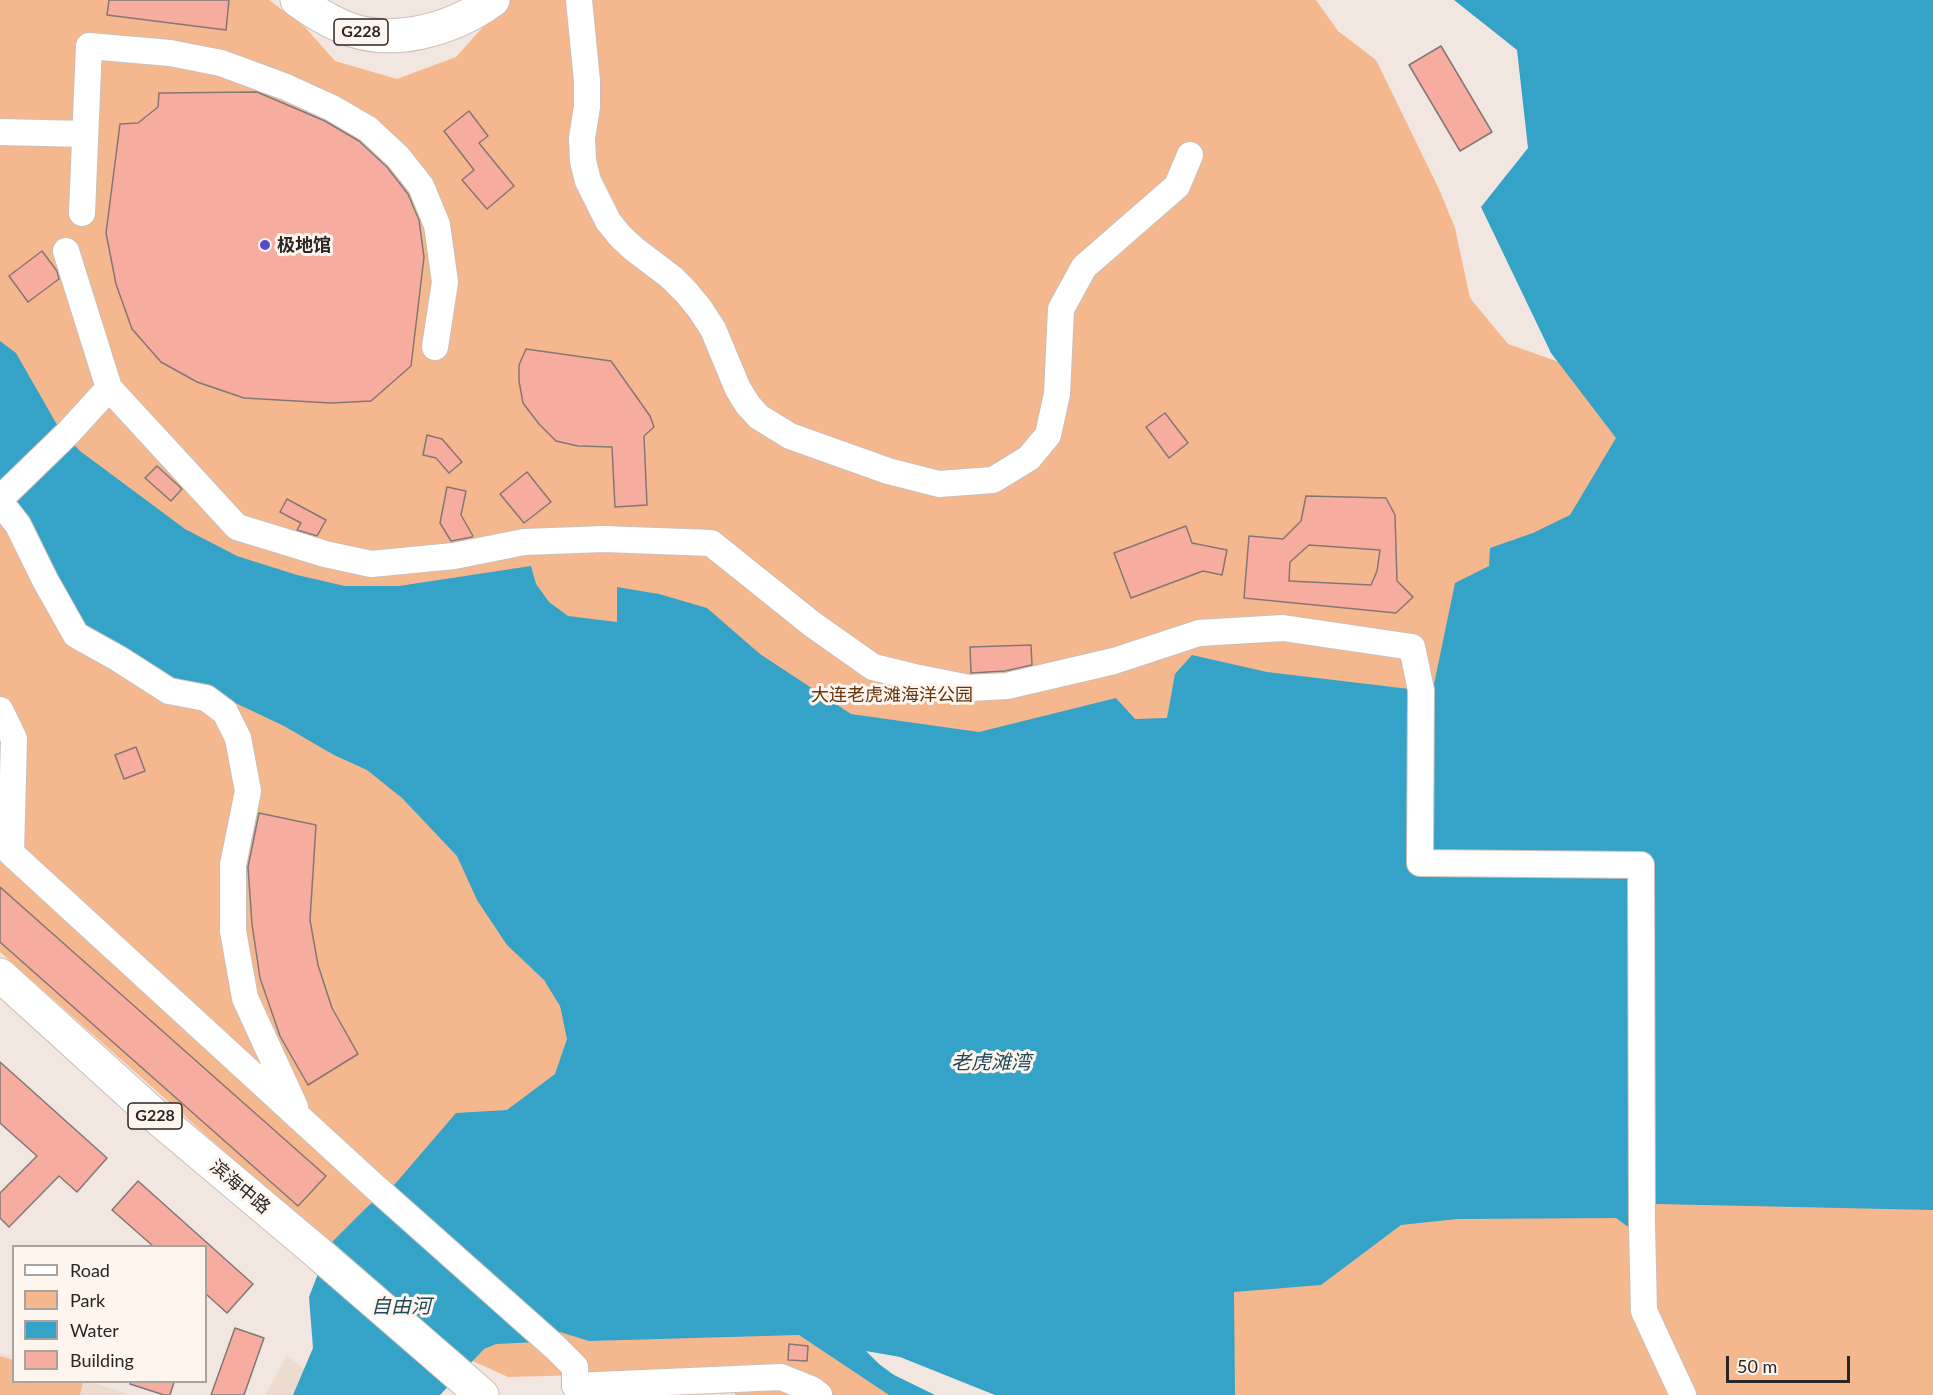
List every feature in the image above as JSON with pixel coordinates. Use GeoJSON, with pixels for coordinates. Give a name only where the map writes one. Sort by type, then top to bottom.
{"type":"FeatureCollection","features":[{"type":"Feature","properties":{"kind":"highway","name":"G228"},"geometry":{"type":"LineString","coordinates":[[297,0],[315,13],[342,27],[367,34],[399,36],[454,23],[479,11],[494,0]]}},
{"type":"Feature","properties":{"kind":"highway"},"geometry":{"type":"LineString","coordinates":[[432,30],[466,0]]}},
{"type":"Feature","properties":{"kind":"highway","name":"滨海中路"},"geometry":{"type":"LineString","coordinates":[[0,975],[310,1258],[462,1389]]}},
{"type":"Feature","properties":{"kind":"highway","name":"滨海中路"},"geometry":{"type":"LineString","coordinates":[[0,999],[140,1125],[310,1258]]}},
{"type":"Feature","properties":{"kind":"street"},"geometry":{"type":"LineString","coordinates":[[579,0],[587,81],[587,107],[582,138],[583,161],[588,181],[608,220],[620,236],[671,277],[693,300],[712,329],[738,389],[759,417],[790,436],[888,471],[939,484],[993,480],[1029,458],[1048,435],[1057,394],[1060,309],[1084,267],[1177,186],[1190,154]]}},
{"type":"Feature","properties":{"kind":"street"},"geometry":{"type":"LineString","coordinates":[[82,213],[89,46],[171,53],[221,63],[286,87],[332,108],[368,129],[398,157],[421,186],[436,225],[445,282],[435,347]]}},
{"type":"Feature","properties":{"kind":"street"},"geometry":{"type":"LineString","coordinates":[[0,132],[85,134]]}},
{"type":"Feature","properties":{"kind":"street"},"geometry":{"type":"LineString","coordinates":[[66,250],[109,388],[237,527],[325,554],[371,564],[454,556],[524,542],[604,539],[711,543],[812,624],[873,667],[969,688],[1007,686],[1114,661],[1199,633],[1284,628],[1412,646],[1421,690],[1420,863],[1641,866],[1644,1311],[1683,1395]]}},
{"type":"Feature","properties":{"kind":"street"},"geometry":{"type":"LineString","coordinates":[[109,388],[0,501],[18,525],[45,580],[76,634],[168,691],[206,698],[225,712],[238,738],[248,791],[232,865],[233,931],[245,998],[300,1118]]}},
{"type":"Feature","properties":{"kind":"street"},"geometry":{"type":"LineString","coordinates":[[0,710],[14,739],[11,853],[374,1186],[556,1348],[575,1367],[575,1386],[781,1377],[811,1389],[819,1395]]}},
{"type":"Feature","properties":{"kind":"shaded area"},"geometry":{"type":"Polygon","coordinates":[[[0,1353],[12,1357],[12,1383],[93,1383],[133,1395],[0,1395],[0,1353]]]}},
{"type":"Feature","properties":{"kind":"shaded area"},"geometry":{"type":"Polygon","coordinates":[[[287,1355],[336,1395],[265,1395],[287,1355]]]}},
{"type":"Feature","properties":{"kind":"green space","name":"大连老虎滩海洋公园"},"geometry":{"type":"Polygon","coordinates":[[[0,0],[269,0],[304,26],[335,61],[397,79],[456,57],[507,0],[1316,0],[1338,31],[1376,60],[1439,189],[1455,228],[1470,298],[1508,344],[1933,494],[1933,1395],[735,1395],[736,1371],[508,1377],[464,1357],[314,1231],[0,952],[0,0]]]}},
{"type":"Feature","properties":{"kind":"green space"},"geometry":{"type":"Polygon","coordinates":[[[0,1356],[12,1360],[12,1383],[83,1383],[80,1395],[0,1395],[0,1356]]]}},
{"type":"Feature","properties":{"kind":"water","name":"老虎滩湾"},"geometry":{"type":"Polygon","coordinates":[[[1454,0],[1933,0],[1933,1210],[1656,1204],[1656,1226],[1627,1226],[1616,1218],[1457,1219],[1401,1225],[1321,1285],[1234,1292],[1235,1395],[889,1395],[799,1335],[589,1341],[560,1332],[538,1342],[496,1344],[484,1349],[440,1395],[293,1395],[313,1348],[309,1297],[329,1245],[366,1208],[395,1184],[456,1113],[507,1110],[555,1074],[567,1039],[560,1006],[544,980],[507,945],[477,900],[457,856],[402,798],[367,770],[334,755],[284,726],[210,691],[174,685],[99,644],[72,614],[0,491],[0,341],[16,353],[60,430],[80,451],[185,529],[237,556],[297,575],[345,586],[399,586],[531,566],[536,584],[549,602],[568,616],[617,622],[617,587],[659,594],[707,608],[760,654],[851,714],[979,732],[1116,698],[1135,719],[1167,718],[1175,674],[1192,655],[1267,672],[1409,689],[1433,689],[1455,583],[1489,566],[1490,548],[1533,533],[1570,515],[1616,438],[1551,353],[1481,207],[1528,148],[1517,50],[1454,0]]]}},
{"type":"Feature","properties":{"kind":"pier"},"geometry":{"type":"Polygon","coordinates":[[[866,1351],[900,1357],[995,1395],[935,1395],[894,1375],[866,1351]]]}},
{"type":"Feature","properties":{"kind":"building"},"geometry":{"type":"Polygon","coordinates":[[[109,0],[229,0],[226,30],[107,15],[109,0]]]}},
{"type":"Feature","properties":{"kind":"building"},"geometry":{"type":"Polygon","coordinates":[[[1441,46],[1492,132],[1460,151],[1409,65],[1441,46]]]}},
{"type":"Feature","properties":{"kind":"building","name":"极地馆"},"geometry":{"type":"Polygon","coordinates":[[[257,92],[325,121],[359,141],[387,167],[408,194],[419,220],[424,257],[411,366],[371,401],[331,403],[244,398],[197,382],[161,362],[132,329],[116,284],[106,233],[120,124],[138,123],[158,107],[159,93],[257,92]]]}},
{"type":"Feature","properties":{"kind":"building"},"geometry":{"type":"Polygon","coordinates":[[[469,111],[488,136],[479,143],[514,186],[487,209],[462,180],[474,170],[444,131],[469,111]]]}},
{"type":"Feature","properties":{"kind":"building"},"geometry":{"type":"Polygon","coordinates":[[[42,251],[57,271],[59,279],[28,302],[9,276],[42,251]]]}},
{"type":"Feature","properties":{"kind":"building"},"geometry":{"type":"Polygon","coordinates":[[[526,349],[611,361],[650,416],[654,427],[644,436],[647,505],[615,507],[612,447],[578,446],[556,441],[539,424],[523,403],[519,381],[519,365],[526,349]]]}},
{"type":"Feature","properties":{"kind":"building"},"geometry":{"type":"Polygon","coordinates":[[[1165,413],[1188,443],[1169,458],[1146,427],[1165,413]]]}},
{"type":"Feature","properties":{"kind":"building"},"geometry":{"type":"Polygon","coordinates":[[[427,435],[442,439],[462,462],[449,473],[436,458],[423,455],[427,435]]]}},
{"type":"Feature","properties":{"kind":"building"},"geometry":{"type":"Polygon","coordinates":[[[157,466],[182,489],[171,501],[145,478],[157,466]]]}},
{"type":"Feature","properties":{"kind":"building"},"geometry":{"type":"Polygon","coordinates":[[[527,472],[551,502],[524,523],[500,494],[527,472]]]}},
{"type":"Feature","properties":{"kind":"building"},"geometry":{"type":"Polygon","coordinates":[[[447,487],[466,491],[461,515],[472,537],[451,541],[440,523],[447,487]]]}},
{"type":"Feature","properties":{"kind":"building"},"geometry":{"type":"Polygon","coordinates":[[[1306,496],[1386,498],[1395,515],[1397,581],[1413,597],[1396,613],[1244,598],[1249,536],[1283,539],[1301,521],[1306,496]],[[1309,545],[1290,562],[1289,581],[1371,585],[1377,571],[1380,550],[1309,545]]]}},
{"type":"Feature","properties":{"kind":"building"},"geometry":{"type":"Polygon","coordinates":[[[287,499],[326,520],[317,536],[297,530],[301,523],[280,512],[287,499]]]}},
{"type":"Feature","properties":{"kind":"building"},"geometry":{"type":"Polygon","coordinates":[[[1186,526],[1192,543],[1227,550],[1222,575],[1203,571],[1131,598],[1114,553],[1186,526]]]}},
{"type":"Feature","properties":{"kind":"building"},"geometry":{"type":"Polygon","coordinates":[[[1031,645],[1032,665],[1005,671],[971,673],[970,647],[1031,645]]]}},
{"type":"Feature","properties":{"kind":"building"},"geometry":{"type":"Polygon","coordinates":[[[136,747],[145,771],[124,779],[115,755],[136,747]]]}},
{"type":"Feature","properties":{"kind":"building"},"geometry":{"type":"Polygon","coordinates":[[[259,813],[316,825],[310,920],[318,965],[332,1008],[358,1054],[308,1085],[280,1036],[260,978],[252,924],[248,867],[259,813]]]}},
{"type":"Feature","properties":{"kind":"building"},"geometry":{"type":"Polygon","coordinates":[[[0,887],[326,1176],[298,1206],[0,942],[0,887]]]}},
{"type":"Feature","properties":{"kind":"building"},"geometry":{"type":"Polygon","coordinates":[[[0,1062],[107,1158],[77,1192],[59,1176],[9,1227],[0,1218],[0,1193],[37,1156],[0,1123],[0,1062]]]}},
{"type":"Feature","properties":{"kind":"building"},"geometry":{"type":"Polygon","coordinates":[[[138,1181],[253,1284],[227,1313],[207,1295],[207,1245],[152,1245],[112,1210],[138,1181]]]}},
{"type":"Feature","properties":{"kind":"building"},"geometry":{"type":"Polygon","coordinates":[[[235,1328],[264,1338],[244,1395],[211,1395],[235,1328]]]}},
{"type":"Feature","properties":{"kind":"building"},"geometry":{"type":"Polygon","coordinates":[[[789,1344],[808,1346],[807,1361],[788,1360],[789,1344]]]}},
{"type":"Feature","properties":{"kind":"building"},"geometry":{"type":"Polygon","coordinates":[[[130,1383],[174,1383],[170,1395],[130,1383]]]}},
{"type":"Feature","properties":{"kind":"place","name":"极地馆"},"geometry":{"type":"Point","coordinates":[265,245]}},
{"type":"Feature","properties":{"kind":"water label","name":"自由河"},"geometry":{"type":"Point","coordinates":[401,1307]}}]}
